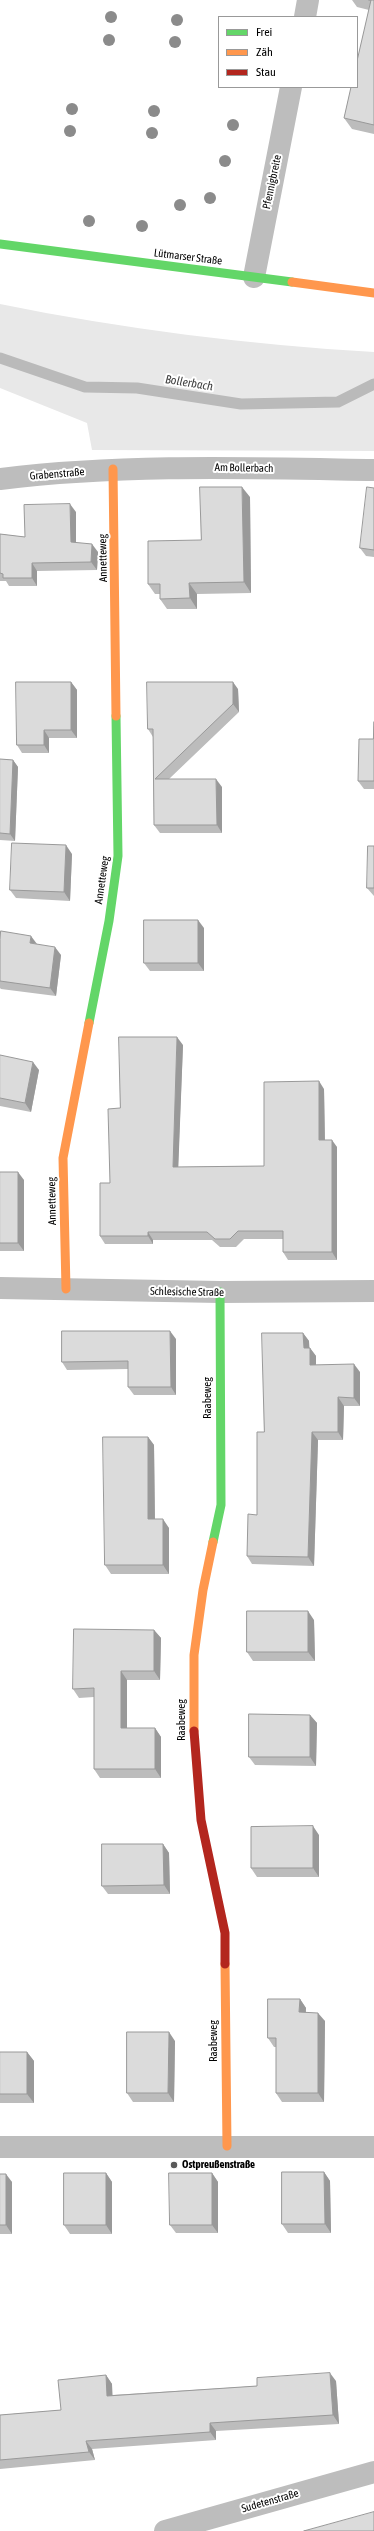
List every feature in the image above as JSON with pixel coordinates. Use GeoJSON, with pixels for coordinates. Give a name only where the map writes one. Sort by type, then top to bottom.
{"type":"FeatureCollection","features":[{"type":"Feature","properties":{"kind":"street"},"geometry":{"type":"LineString","coordinates":[[305,16],[308,0]]}},
{"type":"Feature","properties":{"kind":"street","name":"Pfennigbreite"},"geometry":{"type":"LineString","coordinates":[[254,277],[292,88]]}},
{"type":"Feature","properties":{"kind":"street","name":"Lütmarser Straße"},"geometry":{"type":"LineString","coordinates":[[0,244],[374,293]]}},
{"type":"Feature","properties":{"kind":"street","name":"Am Bollerbach"},"geometry":{"type":"LineString","coordinates":[[113,469],[194,468],[374,470]]}},
{"type":"Feature","properties":{"kind":"street","name":"Grabenstraße"},"geometry":{"type":"LineString","coordinates":[[0,479],[113,469]]}},
{"type":"Feature","properties":{"kind":"street","name":"Annetteweg"},"geometry":{"type":"LineString","coordinates":[[66,1289],[63,1158],[109,921],[118,856],[113,469]]}},
{"type":"Feature","properties":{"kind":"street","name":"Schlesische Straße"},"geometry":{"type":"LineString","coordinates":[[0,1288],[220,1292],[374,1291]]}},
{"type":"Feature","properties":{"kind":"street","name":"Raabeweg"},"geometry":{"type":"LineString","coordinates":[[220,1292],[221,1505],[202,1590],[194,1655],[194,1744],[201,1820],[225,1933],[227,2146]]}},
{"type":"Feature","properties":{"kind":"street"},"geometry":{"type":"LineString","coordinates":[[0,2148],[227,2146],[374,2147]]}},
{"type":"Feature","properties":{"kind":"street","name":"Sudetenstraße"},"geometry":{"type":"LineString","coordinates":[[165,2531],[374,2472]]}},
{"type":"Feature","properties":{"kind":"shaded area"},"geometry":{"type":"Polygon","coordinates":[[[0,304],[92,321],[186,335],[280,345],[374,352],[374,451],[92,450],[87,423],[0,388],[0,304]]]}},
{"type":"Feature","properties":{"kind":"building"},"geometry":{"type":"Polygon","coordinates":[[[371,0],[374,0],[374,125],[344,118],[351,88],[358,88],[358,57],[371,0]]]}},
{"type":"Feature","properties":{"kind":"building"},"geometry":{"type":"Polygon","coordinates":[[[200,487],[242,487],[244,582],[189,583],[190,598],[160,599],[160,584],[148,584],[148,541],[201,540],[200,487]]]}},
{"type":"Feature","properties":{"kind":"building"},"geometry":{"type":"Polygon","coordinates":[[[367,487],[374,488],[374,550],[360,548],[367,487]]]}},
{"type":"Feature","properties":{"kind":"building"},"geometry":{"type":"Polygon","coordinates":[[[70,504],[71,542],[92,544],[91,562],[32,563],[32,578],[3,578],[3,574],[0,573],[0,534],[25,537],[24,505],[70,504]]]}},
{"type":"Feature","properties":{"kind":"building"},"geometry":{"type":"Polygon","coordinates":[[[16,682],[71,682],[71,730],[44,730],[44,745],[17,745],[16,682]]]}},
{"type":"Feature","properties":{"kind":"building"},"geometry":{"type":"Polygon","coordinates":[[[147,682],[233,682],[233,704],[155,779],[216,779],[217,825],[154,825],[153,729],[148,729],[147,682]]]}},
{"type":"Feature","properties":{"kind":"building"},"geometry":{"type":"Polygon","coordinates":[[[374,722],[374,781],[358,781],[359,739],[373,739],[374,722]]]}},
{"type":"Feature","properties":{"kind":"building"},"geometry":{"type":"Polygon","coordinates":[[[0,759],[13,760],[10,834],[0,833],[0,759]]]}},
{"type":"Feature","properties":{"kind":"building"},"geometry":{"type":"Polygon","coordinates":[[[12,843],[66,845],[64,892],[10,890],[12,843]]]}},
{"type":"Feature","properties":{"kind":"building"},"geometry":{"type":"Polygon","coordinates":[[[368,846],[374,846],[374,888],[367,888],[368,846]]]}},
{"type":"Feature","properties":{"kind":"building"},"geometry":{"type":"Polygon","coordinates":[[[144,920],[198,920],[198,963],[144,963],[144,920]]]}},
{"type":"Feature","properties":{"kind":"building"},"geometry":{"type":"Polygon","coordinates":[[[1,931],[31,936],[30,943],[55,947],[50,988],[0,981],[1,931]]]}},
{"type":"Feature","properties":{"kind":"building"},"geometry":{"type":"Polygon","coordinates":[[[119,1037],[177,1037],[173,1167],[264,1166],[264,1082],[319,1081],[319,1140],[332,1140],[332,1252],[283,1252],[283,1231],[238,1231],[230,1239],[215,1239],[207,1232],[148,1232],[148,1236],[100,1236],[100,1183],[110,1183],[108,1109],[120,1108],[119,1037]]]}},
{"type":"Feature","properties":{"kind":"building"},"geometry":{"type":"Polygon","coordinates":[[[0,1055],[33,1062],[25,1103],[0,1098],[0,1055]]]}},
{"type":"Feature","properties":{"kind":"building"},"geometry":{"type":"Polygon","coordinates":[[[0,1172],[18,1172],[18,1243],[0,1243],[0,1172]]]}},
{"type":"Feature","properties":{"kind":"building"},"geometry":{"type":"Polygon","coordinates":[[[62,1331],[170,1331],[171,1387],[128,1387],[128,1361],[62,1362],[62,1331]]]}},
{"type":"Feature","properties":{"kind":"building"},"geometry":{"type":"Polygon","coordinates":[[[262,1333],[303,1333],[304,1348],[310,1348],[310,1365],[354,1364],[354,1398],[338,1397],[338,1432],[312,1432],[308,1557],[247,1556],[248,1514],[257,1515],[257,1432],[264,1432],[262,1333]]]}},
{"type":"Feature","properties":{"kind":"building"},"geometry":{"type":"Polygon","coordinates":[[[103,1437],[148,1437],[148,1519],[163,1519],[163,1565],[105,1565],[103,1437]]]}},
{"type":"Feature","properties":{"kind":"building"},"geometry":{"type":"Polygon","coordinates":[[[247,1611],[308,1611],[308,1652],[247,1652],[247,1611]]]}},
{"type":"Feature","properties":{"kind":"building"},"geometry":{"type":"Polygon","coordinates":[[[74,1629],[154,1630],[154,1671],[121,1671],[121,1728],[155,1728],[155,1769],[94,1769],[94,1688],[73,1689],[74,1629]]]}},
{"type":"Feature","properties":{"kind":"building"},"geometry":{"type":"Polygon","coordinates":[[[249,1714],[310,1715],[310,1757],[249,1757],[249,1714]]]}},
{"type":"Feature","properties":{"kind":"building"},"geometry":{"type":"Polygon","coordinates":[[[313,1826],[313,1868],[251,1868],[251,1827],[313,1826]]]}},
{"type":"Feature","properties":{"kind":"building"},"geometry":{"type":"Polygon","coordinates":[[[102,1844],[163,1844],[164,1885],[102,1886],[102,1844]]]}},
{"type":"Feature","properties":{"kind":"building"},"geometry":{"type":"Polygon","coordinates":[[[268,1999],[300,1999],[299,2012],[318,2013],[318,2093],[276,2093],[276,2038],[268,2038],[268,1999]]]}},
{"type":"Feature","properties":{"kind":"building"},"geometry":{"type":"Polygon","coordinates":[[[127,2032],[169,2032],[168,2093],[127,2093],[127,2032]]]}},
{"type":"Feature","properties":{"kind":"building"},"geometry":{"type":"Polygon","coordinates":[[[0,2052],[27,2052],[27,2094],[0,2094],[0,2052]]]}},
{"type":"Feature","properties":{"kind":"building"},"geometry":{"type":"Polygon","coordinates":[[[282,2172],[324,2172],[325,2224],[282,2224],[282,2172]]]}},
{"type":"Feature","properties":{"kind":"building"},"geometry":{"type":"Polygon","coordinates":[[[64,2173],[106,2173],[106,2225],[64,2225],[64,2173]]]}},
{"type":"Feature","properties":{"kind":"building"},"geometry":{"type":"Polygon","coordinates":[[[169,2173],[212,2173],[212,2225],[170,2225],[169,2173]]]}},
{"type":"Feature","properties":{"kind":"building"},"geometry":{"type":"Polygon","coordinates":[[[0,2174],[6,2174],[6,2225],[0,2225],[0,2174]]]}},
{"type":"Feature","properties":{"kind":"building"},"geometry":{"type":"Polygon","coordinates":[[[330,2373],[333,2415],[210,2423],[210,2432],[86,2441],[89,2452],[0,2460],[0,2415],[61,2410],[58,2380],[106,2375],[107,2396],[257,2386],[257,2378],[330,2373]]]}},
{"type":"Feature","properties":{"kind":"building"},"geometry":{"type":"Polygon","coordinates":[[[374,2512],[374,2531],[304,2531],[374,2512]]]}},
{"type":"Feature","properties":{"kind":"waterway","name":"Bollerbach"},"geometry":{"type":"LineString","coordinates":[[0,358],[85,387],[137,388],[241,404],[338,402],[374,384]]}},
{"type":"Feature","properties":{"kind":"traffic: fast"},"geometry":{"type":"LineString","coordinates":[[0,244],[292,282]]}},
{"type":"Feature","properties":{"kind":"traffic: fast"},"geometry":{"type":"LineString","coordinates":[[89,1023],[109,921],[118,856],[116,716]]}},
{"type":"Feature","properties":{"kind":"traffic: fast"},"geometry":{"type":"LineString","coordinates":[[213,1542],[221,1505],[220,1292]]}},
{"type":"Feature","properties":{"kind":"traffic: slow"},"geometry":{"type":"LineString","coordinates":[[292,282],[374,293]]}},
{"type":"Feature","properties":{"kind":"traffic: slow"},"geometry":{"type":"LineString","coordinates":[[113,469],[116,716]]}},
{"type":"Feature","properties":{"kind":"traffic: slow"},"geometry":{"type":"LineString","coordinates":[[66,1289],[63,1158],[89,1023]]}},
{"type":"Feature","properties":{"kind":"traffic: slow"},"geometry":{"type":"LineString","coordinates":[[194,1731],[194,1655],[203,1590],[213,1542]]}},
{"type":"Feature","properties":{"kind":"traffic: slow"},"geometry":{"type":"LineString","coordinates":[[225,1964],[227,2146]]}},
{"type":"Feature","properties":{"kind":"traffic: jam"},"geometry":{"type":"LineString","coordinates":[[194,1731],[201,1820],[225,1933],[225,1964]]}},
{"type":"Feature","properties":{"kind":"place","name":"Ostpreußenstraße"},"geometry":{"type":"Point","coordinates":[174,2165]}}]}
